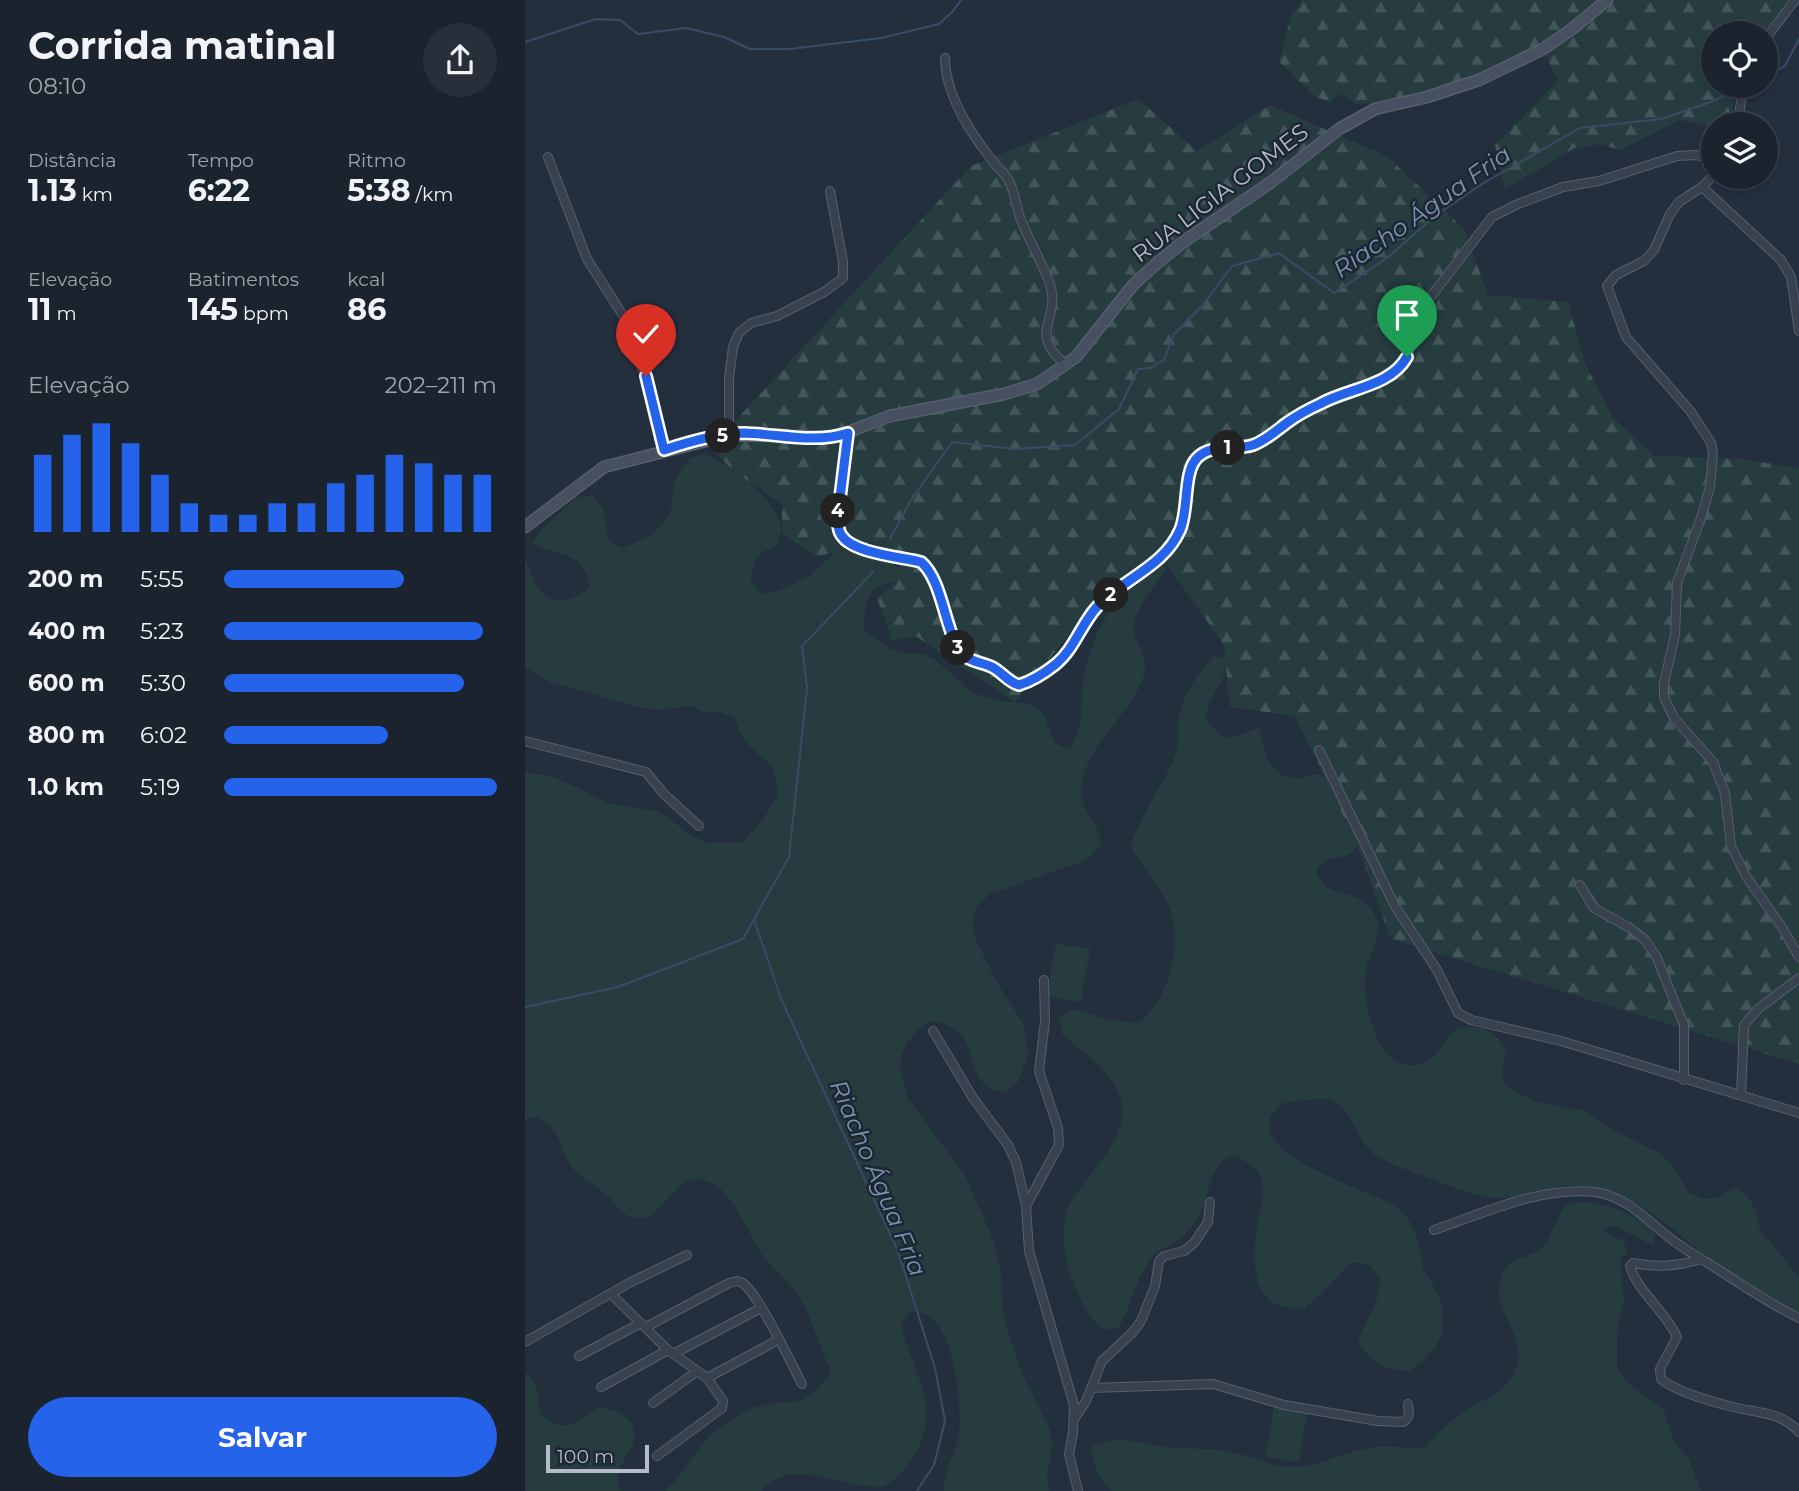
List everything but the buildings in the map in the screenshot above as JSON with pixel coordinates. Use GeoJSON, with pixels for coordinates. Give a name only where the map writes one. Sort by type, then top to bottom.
{"type":"FeatureCollection","features":[{"type":"Feature","properties":{"kind":"street","name":"RUA LIGIA GOMES"},"geometry":{"type":"LineString","coordinates":[[525,527],[596,470],[664,450],[743,433],[835,437],[890,416],[1037,384],[1066,365],[1089,343],[1133,285],[1156,264],[1183,242],[1270,183],[1339,128],[1375,109],[1460,88],[1543,49],[1573,29],[1607,0]]}},
{"type":"Feature","properties":{"kind":"street"},"geometry":{"type":"LineString","coordinates":[[1778,22],[1795,0]]}},
{"type":"Feature","properties":{"kind":"street"},"geometry":{"type":"LineString","coordinates":[[945,58],[946,81],[952,95],[990,158],[1010,183],[1021,220],[1049,279],[1054,298],[1046,344],[1053,355],[1066,365]]}},
{"type":"Feature","properties":{"kind":"street"},"geometry":{"type":"LineString","coordinates":[[848,433],[838,514],[838,527],[842,537],[860,548],[921,562],[931,576],[964,656],[993,667],[1014,684],[1025,683],[1057,663],[1097,607],[1128,580],[1157,562],[1170,548],[1181,528],[1190,474],[1198,457],[1212,450],[1250,446],[1322,402],[1395,373],[1407,357],[1422,308],[1492,218],[1518,204],[1563,187],[1599,181],[1677,156],[1701,156]]}},
{"type":"Feature","properties":{"kind":"street"},"geometry":{"type":"LineString","coordinates":[[548,157],[587,259],[624,317],[653,401],[664,450]]}},
{"type":"Feature","properties":{"kind":"street"},"geometry":{"type":"LineString","coordinates":[[1701,188],[1679,202],[1654,250],[1644,261],[1616,275],[1607,286],[1626,337],[1691,412],[1704,430],[1713,453],[1710,487],[1677,583],[1675,635],[1664,682],[1664,696],[1674,718],[1713,762],[1725,793],[1731,846],[1746,876],[1799,957]]}},
{"type":"Feature","properties":{"kind":"street"},"geometry":{"type":"LineString","coordinates":[[1704,189],[1781,260],[1791,277],[1799,331]]}},
{"type":"Feature","properties":{"kind":"street"},"geometry":{"type":"LineString","coordinates":[[729,435],[727,397],[733,346],[739,333],[751,323],[777,316],[824,292],[843,278],[843,262],[830,191]]}},
{"type":"Feature","properties":{"kind":"street"},"geometry":{"type":"LineString","coordinates":[[525,741],[639,769],[651,777],[664,794],[699,826]]}},
{"type":"Feature","properties":{"kind":"street"},"geometry":{"type":"LineString","coordinates":[[1319,750],[1395,906],[1437,970],[1458,1013],[1471,1020],[1561,1041],[1799,1113]]}},
{"type":"Feature","properties":{"kind":"street"},"geometry":{"type":"LineString","coordinates":[[1580,885],[1594,908],[1630,928],[1645,940],[1656,956],[1684,1025],[1684,1080]]}},
{"type":"Feature","properties":{"kind":"street"},"geometry":{"type":"LineString","coordinates":[[1741,1096],[1744,1025],[1758,1009],[1799,978]]}},
{"type":"Feature","properties":{"kind":"street"},"geometry":{"type":"LineString","coordinates":[[1025,1206],[1059,1145],[1058,1128],[1039,1071],[1045,1021],[1044,980]]}},
{"type":"Feature","properties":{"kind":"street"},"geometry":{"type":"LineString","coordinates":[[933,1031],[973,1098],[1008,1145],[1022,1182],[1029,1251],[1071,1393],[1074,1419],[1069,1454],[1078,1491]]}},
{"type":"Feature","properties":{"kind":"street"},"geometry":{"type":"LineString","coordinates":[[1434,1230],[1528,1199],[1562,1193],[1598,1193],[1615,1198],[1638,1211],[1671,1239],[1768,1303],[1799,1318]]}},
{"type":"Feature","properties":{"kind":"street"},"geometry":{"type":"LineString","coordinates":[[1074,1419],[1083,1408],[1097,1369],[1106,1355],[1133,1332],[1141,1321],[1155,1286],[1159,1261],[1164,1256],[1184,1251],[1194,1243],[1207,1222],[1210,1202]]}},
{"type":"Feature","properties":{"kind":"street"},"geometry":{"type":"LineString","coordinates":[[525,1342],[687,1255]]}},
{"type":"Feature","properties":{"kind":"street"},"geometry":{"type":"LineString","coordinates":[[1702,1259],[1677,1266],[1657,1267],[1633,1263],[1630,1266],[1677,1337],[1663,1360],[1661,1379],[1674,1387],[1720,1403],[1775,1416],[1793,1425],[1799,1432]]}},
{"type":"Feature","properties":{"kind":"street"},"geometry":{"type":"LineString","coordinates":[[579,1356],[737,1280],[747,1287],[761,1308],[802,1384]]}},
{"type":"Feature","properties":{"kind":"street"},"geometry":{"type":"LineString","coordinates":[[611,1294],[670,1352],[707,1378],[722,1398],[722,1408],[657,1456]]}},
{"type":"Feature","properties":{"kind":"street"},"geometry":{"type":"LineString","coordinates":[[601,1387],[761,1308]]}},
{"type":"Feature","properties":{"kind":"street"},"geometry":{"type":"LineString","coordinates":[[707,1378],[778,1340]]}},
{"type":"Feature","properties":{"kind":"street"},"geometry":{"type":"LineString","coordinates":[[653,1403],[696,1372]]}},
{"type":"Feature","properties":{"kind":"street"},"geometry":{"type":"LineString","coordinates":[[1091,1388],[1213,1384],[1284,1405],[1387,1422],[1406,1420],[1409,1415],[1408,1404]]}},
{"type":"Feature","properties":{"kind":"green space"},"geometry":{"type":"Polygon","coordinates":[[[1302,0],[1788,0],[1772,21],[1701,21],[1701,98],[1734,98],[1732,112],[1701,112],[1701,124],[1680,120],[1620,150],[1601,144],[1575,148],[1505,189],[1495,145],[1558,81],[1543,49],[1452,87],[1390,102],[1357,104],[1341,94],[1329,102],[1314,96],[1279,61],[1291,16],[1302,0]]]}},
{"type":"Feature","properties":{"kind":"green space"},"geometry":{"type":"Polygon","coordinates":[[[1138,99],[1197,151],[1270,105],[1388,157],[1464,229],[1488,295],[1568,302],[1585,364],[1613,418],[1655,456],[1742,459],[1799,468],[1799,1064],[1391,939],[1358,846],[1295,716],[1230,707],[1224,645],[1166,563],[1103,592],[1015,702],[917,637],[892,640],[877,598],[897,581],[902,570],[872,542],[816,557],[782,533],[782,504],[732,470],[711,447],[971,166],[1138,99]]]}},
{"type":"Feature","properties":{"kind":"green space"},"geometry":{"type":"Polygon","coordinates":[[[704,453],[729,468],[758,491],[778,517],[781,531],[777,544],[760,555],[753,570],[751,582],[763,594],[779,591],[808,577],[836,551],[852,551],[883,558],[902,570],[897,581],[879,586],[870,596],[865,611],[864,629],[889,648],[904,653],[923,654],[937,661],[973,693],[999,701],[1031,704],[1043,713],[1055,743],[1070,749],[1079,724],[1087,664],[1100,628],[1119,599],[1166,563],[1165,570],[1135,620],[1135,634],[1145,663],[1143,678],[1137,692],[1090,759],[1084,774],[1082,797],[1101,844],[1087,860],[990,894],[978,905],[972,919],[976,940],[997,983],[1022,1021],[1029,1052],[1018,1082],[1007,1092],[990,1088],[981,1080],[966,1041],[959,1033],[948,1026],[931,1021],[918,1029],[901,1056],[900,1072],[908,1098],[966,1177],[991,1235],[1000,1266],[1004,1321],[1021,1372],[1050,1430],[1052,1445],[1047,1477],[1050,1491],[944,1491],[945,1477],[960,1426],[955,1373],[951,1354],[937,1324],[928,1315],[912,1311],[901,1322],[924,1394],[925,1427],[915,1455],[891,1481],[883,1486],[868,1486],[803,1474],[787,1475],[773,1480],[761,1491],[665,1491],[719,1428],[758,1406],[801,1400],[820,1386],[831,1370],[799,1297],[764,1257],[737,1209],[720,1188],[697,1179],[687,1181],[651,1215],[642,1218],[627,1216],[604,1192],[575,1171],[550,1127],[534,1116],[525,1120],[525,772],[549,776],[608,803],[658,811],[693,836],[708,843],[742,843],[763,819],[778,795],[774,769],[746,742],[735,718],[721,712],[705,713],[690,706],[659,710],[638,707],[550,682],[525,666],[525,560],[537,586],[549,598],[562,601],[577,596],[590,587],[587,575],[576,560],[532,544],[541,530],[576,497],[592,496],[603,508],[608,540],[622,548],[638,542],[664,522],[672,506],[673,489],[679,473],[689,459],[704,453]]]}},
{"type":"Feature","properties":{"kind":"green space"},"geometry":{"type":"Polygon","coordinates":[[[1214,656],[1230,660],[1205,717],[1211,725],[1217,732],[1228,737],[1241,735],[1258,727],[1269,761],[1280,774],[1299,778],[1315,775],[1326,777],[1358,846],[1348,855],[1324,862],[1316,872],[1327,887],[1368,905],[1376,918],[1378,931],[1366,968],[1365,989],[1369,1016],[1379,1041],[1391,1058],[1402,1064],[1419,1064],[1434,1056],[1457,1029],[1473,1027],[1489,1031],[1499,1040],[1506,1052],[1503,1075],[1508,1087],[1536,1102],[1585,1111],[1612,1129],[1661,1154],[1673,1166],[1689,1193],[1704,1199],[1720,1197],[1733,1187],[1747,1195],[1755,1209],[1760,1230],[1799,1277],[1799,1312],[1743,1282],[1650,1212],[1625,1197],[1597,1188],[1572,1185],[1509,1198],[1463,1191],[1380,1158],[1367,1147],[1340,1106],[1333,1101],[1319,1099],[1280,1105],[1269,1125],[1275,1140],[1291,1155],[1338,1181],[1396,1207],[1408,1219],[1415,1232],[1423,1267],[1442,1307],[1443,1329],[1440,1339],[1428,1356],[1410,1371],[1379,1364],[1363,1349],[1358,1341],[1375,1304],[1381,1279],[1370,1266],[1354,1262],[1307,1305],[1306,1309],[1290,1308],[1269,1300],[1258,1282],[1255,1264],[1263,1186],[1254,1168],[1230,1155],[1216,1170],[1203,1207],[1192,1227],[1151,1259],[1119,1327],[1102,1330],[1097,1325],[1084,1307],[1072,1280],[1065,1253],[1064,1224],[1076,1194],[1114,1141],[1122,1112],[1120,1097],[1110,1078],[1062,1034],[1060,1017],[1074,1009],[1105,1019],[1139,1023],[1158,1001],[1165,987],[1174,957],[1171,912],[1131,846],[1176,753],[1178,722],[1187,694],[1214,656]]]}},
{"type":"Feature","properties":{"kind":"green space"},"geometry":{"type":"Polygon","coordinates":[[[1056,944],[1090,949],[1081,1002],[1047,996],[1056,944]]]}},
{"type":"Feature","properties":{"kind":"green space"},"geometry":{"type":"Polygon","coordinates":[[[1580,1202],[1619,1210],[1655,1230],[1654,1246],[1615,1226],[1604,1229],[1605,1233],[1624,1241],[1627,1253],[1620,1257],[1624,1300],[1617,1333],[1617,1367],[1625,1381],[1664,1410],[1674,1441],[1689,1459],[1701,1491],[1112,1491],[1100,1476],[1093,1459],[1092,1446],[1115,1440],[1176,1448],[1221,1450],[1292,1467],[1312,1465],[1370,1448],[1424,1447],[1455,1418],[1495,1394],[1512,1377],[1518,1350],[1516,1338],[1502,1305],[1500,1292],[1504,1271],[1512,1262],[1541,1248],[1565,1206],[1580,1202]]]}},
{"type":"Feature","properties":{"kind":"green space"},"geometry":{"type":"Polygon","coordinates":[[[525,1372],[536,1384],[541,1415],[549,1421],[570,1425],[583,1419],[597,1407],[618,1411],[632,1423],[634,1441],[621,1465],[618,1477],[621,1491],[525,1491],[525,1372]]]}},
{"type":"Feature","properties":{"kind":"green space"},"geometry":{"type":"Polygon","coordinates":[[[1274,1406],[1307,1411],[1299,1462],[1266,1457],[1274,1406]]]}},
{"type":"Feature","properties":{"kind":"waterway"},"geometry":{"type":"LineString","coordinates":[[525,42],[596,19],[620,20],[638,34],[686,28],[724,37],[750,49],[790,49],[881,38],[939,24],[961,0]]}},
{"type":"Feature","properties":{"kind":"waterway","name":"Riacho Água Fria"},"geometry":{"type":"LineString","coordinates":[[1778,69],[1785,66],[1799,39]]}},
{"type":"Feature","properties":{"kind":"waterway","name":"Riacho Água Fria"},"geometry":{"type":"LineString","coordinates":[[890,539],[911,500],[952,442],[1015,449],[1075,445],[1119,409],[1138,369],[1150,368],[1164,360],[1174,334],[1202,306],[1232,266],[1279,253],[1334,293],[1387,258],[1435,216],[1482,184],[1580,128],[1661,119],[1719,98]]}},
{"type":"Feature","properties":{"kind":"waterway","name":"Riacho Água Fria"},"geometry":{"type":"LineString","coordinates":[[525,1007],[618,987],[743,939],[789,857],[807,688],[802,646],[873,572]]}},
{"type":"Feature","properties":{"kind":"waterway","name":"Riacho Água Fria"},"geometry":{"type":"LineString","coordinates":[[754,920],[782,1001],[898,1251],[935,1368],[945,1421],[934,1465],[917,1491]]}},
{"type":"Feature","properties":{"kind":"route"},"geometry":{"type":"LineString","coordinates":[[646,376],[664,450],[743,433],[811,438],[835,437],[848,433],[838,514],[838,527],[842,537],[860,548],[921,562],[926,566],[964,656],[993,667],[1019,685],[1031,681],[1057,663],[1097,607],[1128,580],[1157,562],[1170,548],[1181,528],[1190,474],[1198,457],[1212,450],[1259,443],[1292,419],[1322,402],[1395,373],[1407,357]]}}]}
